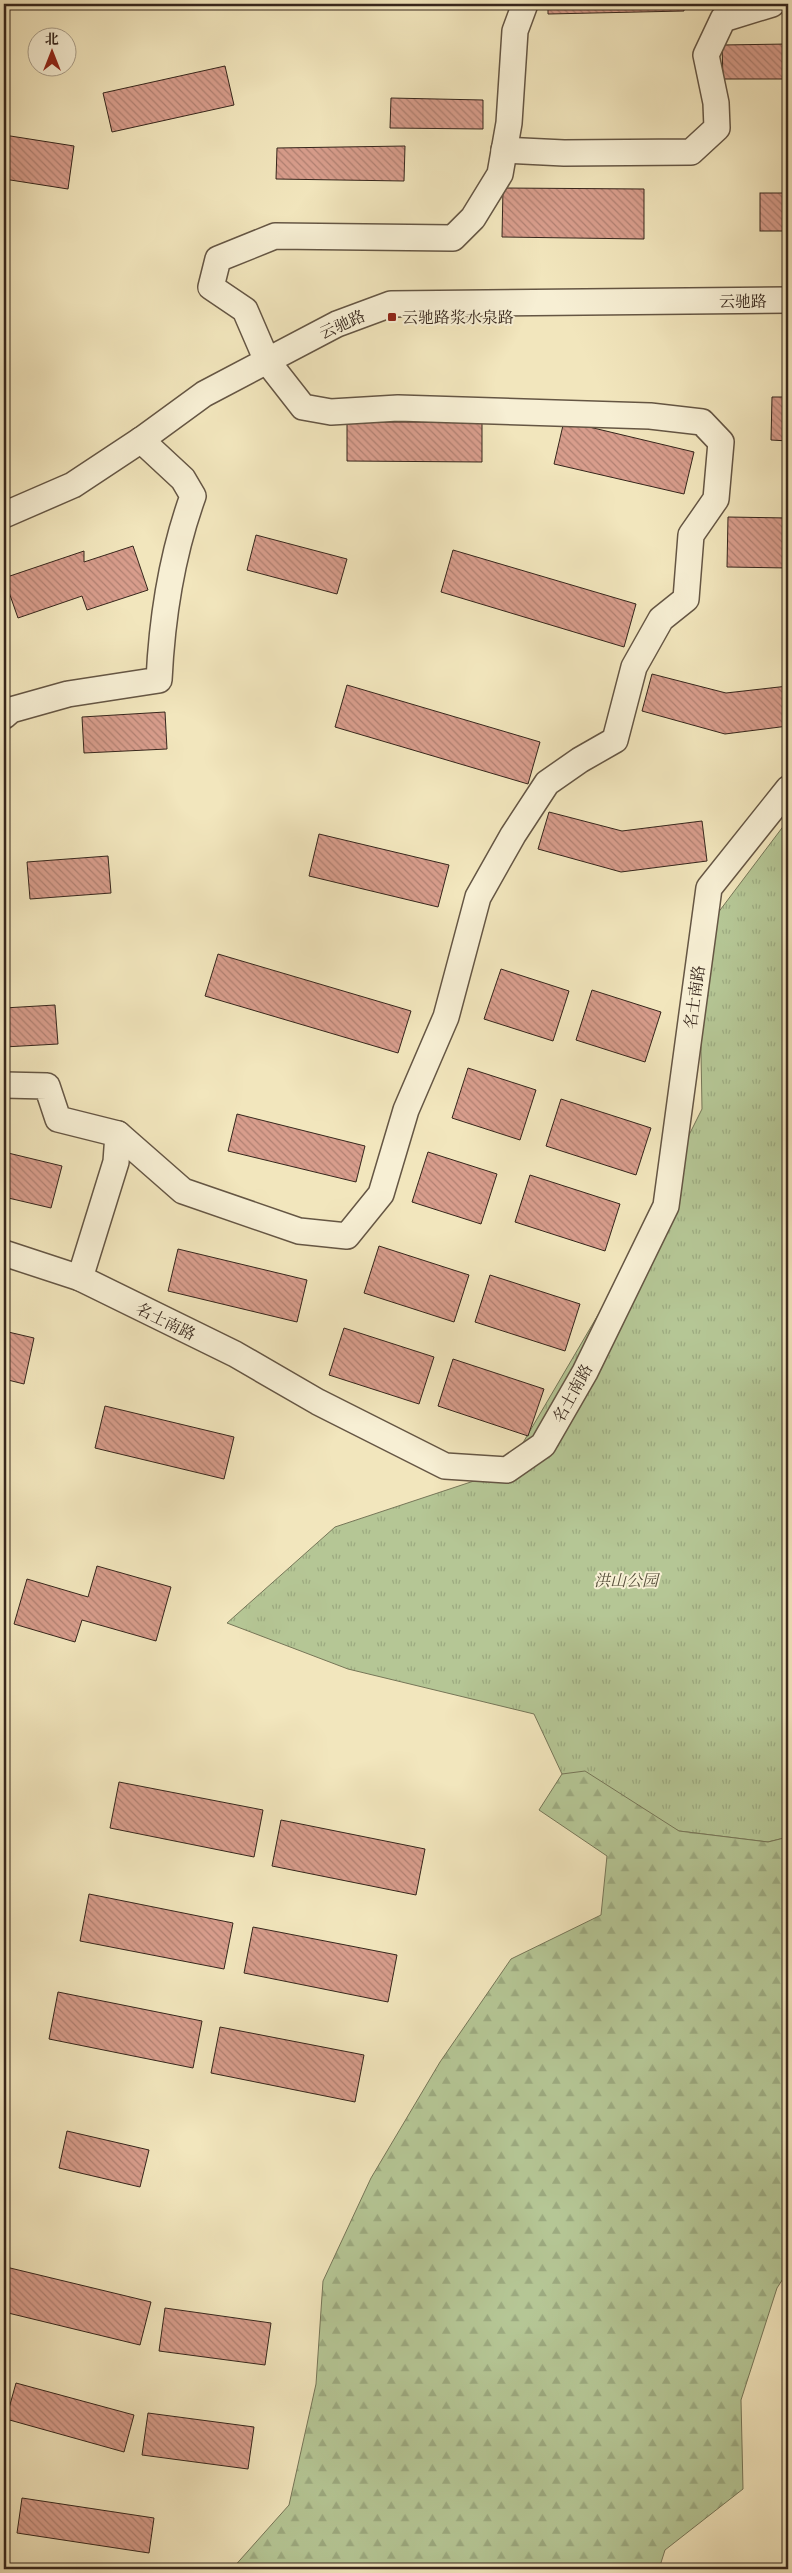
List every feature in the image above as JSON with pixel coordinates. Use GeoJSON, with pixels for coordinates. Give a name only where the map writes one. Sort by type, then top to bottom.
{"type":"FeatureCollection","features":[{"type":"Feature","properties":{"kind":"street"},"geometry":{"type":"LineString","coordinates":[[4,1085],[47,1086],[58,1119],[118,1134],[182,1191],[299,1230],[347,1236],[381,1194],[406,1110],[446,1016],[478,897],[513,834],[546,783],[580,760],[615,740],[634,666],[660,619],[686,599],[692,534],[716,499],[721,442],[702,422],[650,416],[398,408],[331,412],[303,407],[266,361],[245,310],[211,287],[218,259],[275,236],[453,238],[473,218],[500,174],[509,123],[515,31],[525,4]]}},
{"type":"Feature","properties":{"kind":"street"},"geometry":{"type":"LineString","coordinates":[[504,150],[564,153],[691,152],[717,128],[716,103],[706,55],[723,19],[772,4]]}},
{"type":"Feature","properties":{"kind":"street","name":"云驰路"},"geometry":{"type":"LineString","coordinates":[[4,515],[73,485],[141,440],[204,394],[337,324],[391,304],[788,300]]}},
{"type":"Feature","properties":{"kind":"street"},"geometry":{"type":"LineString","coordinates":[[4,716],[11,710],[68,694],[159,680],[161,638],[180,532],[193,496],[182,479],[141,440]]}},
{"type":"Feature","properties":{"kind":"street","name":"名士南路"},"geometry":{"type":"LineString","coordinates":[[4,1253],[80,1278],[235,1354],[318,1402],[445,1466],[506,1470],[543,1444],[585,1372],[666,1206],[709,888],[788,789]]}},
{"type":"Feature","properties":{"kind":"street"},"geometry":{"type":"LineString","coordinates":[[80,1278],[116,1162],[118,1134]]}},
{"type":"Feature","properties":{"kind":"green space","name":"洪山公园"},"geometry":{"type":"Polygon","coordinates":[[[788,820],[788,1837],[768,1842],[679,1831],[562,1774],[534,1714],[348,1669],[227,1623],[335,1527],[507,1470],[605,1303],[702,1109],[699,938],[788,820]]]}},
{"type":"Feature","properties":{"kind":"green space"},"geometry":{"type":"Polygon","coordinates":[[[585,1771],[679,1831],[768,1842],[788,1837],[788,2271],[777,2288],[741,2400],[743,2489],[665,2550],[659,2569],[232,2569],[289,2505],[316,2384],[323,2281],[371,2178],[440,2062],[511,1959],[601,1915],[607,1856],[539,1810],[562,1774],[585,1771]]]}},
{"type":"Feature","properties":{"kind":"building"},"geometry":{"type":"Polygon","coordinates":[[[548,4],[684,4],[684,11],[548,14],[548,4]]]}},
{"type":"Feature","properties":{"kind":"building"},"geometry":{"type":"Polygon","coordinates":[[[788,44],[788,79],[723,79],[722,45],[788,44]]]}},
{"type":"Feature","properties":{"kind":"building"},"geometry":{"type":"Polygon","coordinates":[[[225,66],[234,105],[112,132],[103,93],[225,66]]]}},
{"type":"Feature","properties":{"kind":"building"},"geometry":{"type":"Polygon","coordinates":[[[391,98],[483,100],[483,129],[390,128],[391,98]]]}},
{"type":"Feature","properties":{"kind":"building"},"geometry":{"type":"Polygon","coordinates":[[[4,135],[74,146],[68,189],[4,179],[4,135]]]}},
{"type":"Feature","properties":{"kind":"building"},"geometry":{"type":"Polygon","coordinates":[[[405,146],[404,181],[276,179],[277,148],[405,146]]]}},
{"type":"Feature","properties":{"kind":"building"},"geometry":{"type":"Polygon","coordinates":[[[503,188],[644,189],[644,239],[502,237],[503,188]]]}},
{"type":"Feature","properties":{"kind":"building"},"geometry":{"type":"Polygon","coordinates":[[[760,193],[788,193],[788,231],[760,231],[760,193]]]}},
{"type":"Feature","properties":{"kind":"building"},"geometry":{"type":"Polygon","coordinates":[[[772,397],[788,397],[788,441],[771,440],[772,397]]]}},
{"type":"Feature","properties":{"kind":"building"},"geometry":{"type":"Polygon","coordinates":[[[564,421],[694,452],[684,494],[554,464],[564,421]]]}},
{"type":"Feature","properties":{"kind":"building"},"geometry":{"type":"Polygon","coordinates":[[[347,422],[482,422],[482,462],[347,461],[347,422]]]}},
{"type":"Feature","properties":{"kind":"building"},"geometry":{"type":"Polygon","coordinates":[[[728,517],[788,518],[788,568],[727,567],[728,517]]]}},
{"type":"Feature","properties":{"kind":"building"},"geometry":{"type":"Polygon","coordinates":[[[256,535],[347,559],[337,594],[247,570],[256,535]]]}},
{"type":"Feature","properties":{"kind":"building"},"geometry":{"type":"Polygon","coordinates":[[[133,546],[148,590],[87,610],[82,596],[18,618],[4,578],[84,551],[84,562],[133,546]]]}},
{"type":"Feature","properties":{"kind":"building"},"geometry":{"type":"Polygon","coordinates":[[[453,550],[636,604],[624,647],[441,592],[453,550]]]}},
{"type":"Feature","properties":{"kind":"building"},"geometry":{"type":"Polygon","coordinates":[[[652,674],[726,693],[788,686],[788,726],[725,734],[642,711],[652,674]]]}},
{"type":"Feature","properties":{"kind":"building"},"geometry":{"type":"Polygon","coordinates":[[[347,685],[540,742],[528,784],[335,727],[347,685]]]}},
{"type":"Feature","properties":{"kind":"building"},"geometry":{"type":"Polygon","coordinates":[[[165,712],[167,749],[84,753],[82,717],[165,712]]]}},
{"type":"Feature","properties":{"kind":"building"},"geometry":{"type":"Polygon","coordinates":[[[549,812],[622,831],[702,821],[707,861],[621,872],[538,849],[549,812]]]}},
{"type":"Feature","properties":{"kind":"building"},"geometry":{"type":"Polygon","coordinates":[[[319,834],[449,865],[438,907],[309,876],[319,834]]]}},
{"type":"Feature","properties":{"kind":"building"},"geometry":{"type":"Polygon","coordinates":[[[108,856],[111,893],[30,899],[27,862],[108,856]]]}},
{"type":"Feature","properties":{"kind":"building"},"geometry":{"type":"Polygon","coordinates":[[[218,954],[411,1011],[398,1053],[205,996],[218,954]]]}},
{"type":"Feature","properties":{"kind":"building"},"geometry":{"type":"Polygon","coordinates":[[[501,969],[569,991],[553,1041],[484,1019],[501,969]]]}},
{"type":"Feature","properties":{"kind":"building"},"geometry":{"type":"Polygon","coordinates":[[[592,990],[661,1012],[645,1062],[576,1040],[592,990]]]}},
{"type":"Feature","properties":{"kind":"building"},"geometry":{"type":"Polygon","coordinates":[[[55,1005],[58,1044],[4,1047],[4,1008],[55,1005]]]}},
{"type":"Feature","properties":{"kind":"building"},"geometry":{"type":"Polygon","coordinates":[[[468,1068],[536,1090],[520,1140],[452,1118],[468,1068]]]}},
{"type":"Feature","properties":{"kind":"building"},"geometry":{"type":"Polygon","coordinates":[[[561,1099],[651,1128],[636,1175],[546,1146],[561,1099]]]}},
{"type":"Feature","properties":{"kind":"building"},"geometry":{"type":"Polygon","coordinates":[[[237,1114],[365,1146],[356,1182],[228,1151],[237,1114]]]}},
{"type":"Feature","properties":{"kind":"building"},"geometry":{"type":"Polygon","coordinates":[[[4,1152],[62,1166],[51,1208],[4,1197],[4,1152]]]}},
{"type":"Feature","properties":{"kind":"building"},"geometry":{"type":"Polygon","coordinates":[[[428,1152],[497,1174],[481,1224],[412,1202],[428,1152]]]}},
{"type":"Feature","properties":{"kind":"building"},"geometry":{"type":"Polygon","coordinates":[[[530,1175],[620,1204],[605,1251],[515,1222],[530,1175]]]}},
{"type":"Feature","properties":{"kind":"building"},"geometry":{"type":"Polygon","coordinates":[[[379,1246],[469,1275],[454,1322],[364,1293],[379,1246]]]}},
{"type":"Feature","properties":{"kind":"building"},"geometry":{"type":"Polygon","coordinates":[[[178,1249],[307,1280],[297,1322],[168,1291],[178,1249]]]}},
{"type":"Feature","properties":{"kind":"building"},"geometry":{"type":"Polygon","coordinates":[[[490,1275],[580,1304],[565,1351],[475,1322],[490,1275]]]}},
{"type":"Feature","properties":{"kind":"building"},"geometry":{"type":"Polygon","coordinates":[[[344,1328],[434,1357],[419,1404],[329,1375],[344,1328]]]}},
{"type":"Feature","properties":{"kind":"building"},"geometry":{"type":"Polygon","coordinates":[[[4,1331],[34,1338],[24,1384],[4,1379],[4,1331]]]}},
{"type":"Feature","properties":{"kind":"building"},"geometry":{"type":"Polygon","coordinates":[[[453,1359],[544,1389],[528,1436],[438,1406],[453,1359]]]}},
{"type":"Feature","properties":{"kind":"building"},"geometry":{"type":"Polygon","coordinates":[[[105,1406],[234,1437],[224,1479],[95,1448],[105,1406]]]}},
{"type":"Feature","properties":{"kind":"building"},"geometry":{"type":"Polygon","coordinates":[[[97,1566],[171,1587],[156,1641],[82,1620],[75,1642],[14,1624],[27,1579],[88,1597],[97,1566]]]}},
{"type":"Feature","properties":{"kind":"building"},"geometry":{"type":"Polygon","coordinates":[[[119,1782],[263,1810],[254,1857],[110,1828],[119,1782]]]}},
{"type":"Feature","properties":{"kind":"building"},"geometry":{"type":"Polygon","coordinates":[[[281,1820],[425,1849],[416,1895],[272,1866],[281,1820]]]}},
{"type":"Feature","properties":{"kind":"building"},"geometry":{"type":"Polygon","coordinates":[[[89,1894],[233,1923],[224,1969],[80,1941],[89,1894]]]}},
{"type":"Feature","properties":{"kind":"building"},"geometry":{"type":"Polygon","coordinates":[[[253,1927],[397,1955],[388,2002],[244,1973],[253,1927]]]}},
{"type":"Feature","properties":{"kind":"building"},"geometry":{"type":"Polygon","coordinates":[[[58,1992],[202,2021],[193,2068],[49,2039],[58,1992]]]}},
{"type":"Feature","properties":{"kind":"building"},"geometry":{"type":"Polygon","coordinates":[[[220,2027],[364,2055],[355,2102],[211,2073],[220,2027]]]}},
{"type":"Feature","properties":{"kind":"building"},"geometry":{"type":"Polygon","coordinates":[[[67,2131],[149,2150],[140,2187],[59,2168],[67,2131]]]}},
{"type":"Feature","properties":{"kind":"building"},"geometry":{"type":"Polygon","coordinates":[[[6,2267],[151,2302],[140,2345],[4,2312],[6,2267]]]}},
{"type":"Feature","properties":{"kind":"building"},"geometry":{"type":"Polygon","coordinates":[[[165,2308],[271,2323],[265,2365],[159,2351],[165,2308]]]}},
{"type":"Feature","properties":{"kind":"building"},"geometry":{"type":"Polygon","coordinates":[[[16,2383],[134,2415],[124,2452],[6,2419],[16,2383]]]}},
{"type":"Feature","properties":{"kind":"building"},"geometry":{"type":"Polygon","coordinates":[[[148,2413],[254,2427],[248,2469],[142,2455],[148,2413]]]}},
{"type":"Feature","properties":{"kind":"building"},"geometry":{"type":"Polygon","coordinates":[[[22,2498],[154,2518],[149,2553],[17,2533],[22,2498]]]}},
{"type":"Feature","properties":{"kind":"place","name":"云驰路浆水泉路"},"geometry":{"type":"Point","coordinates":[392,317]}}]}
